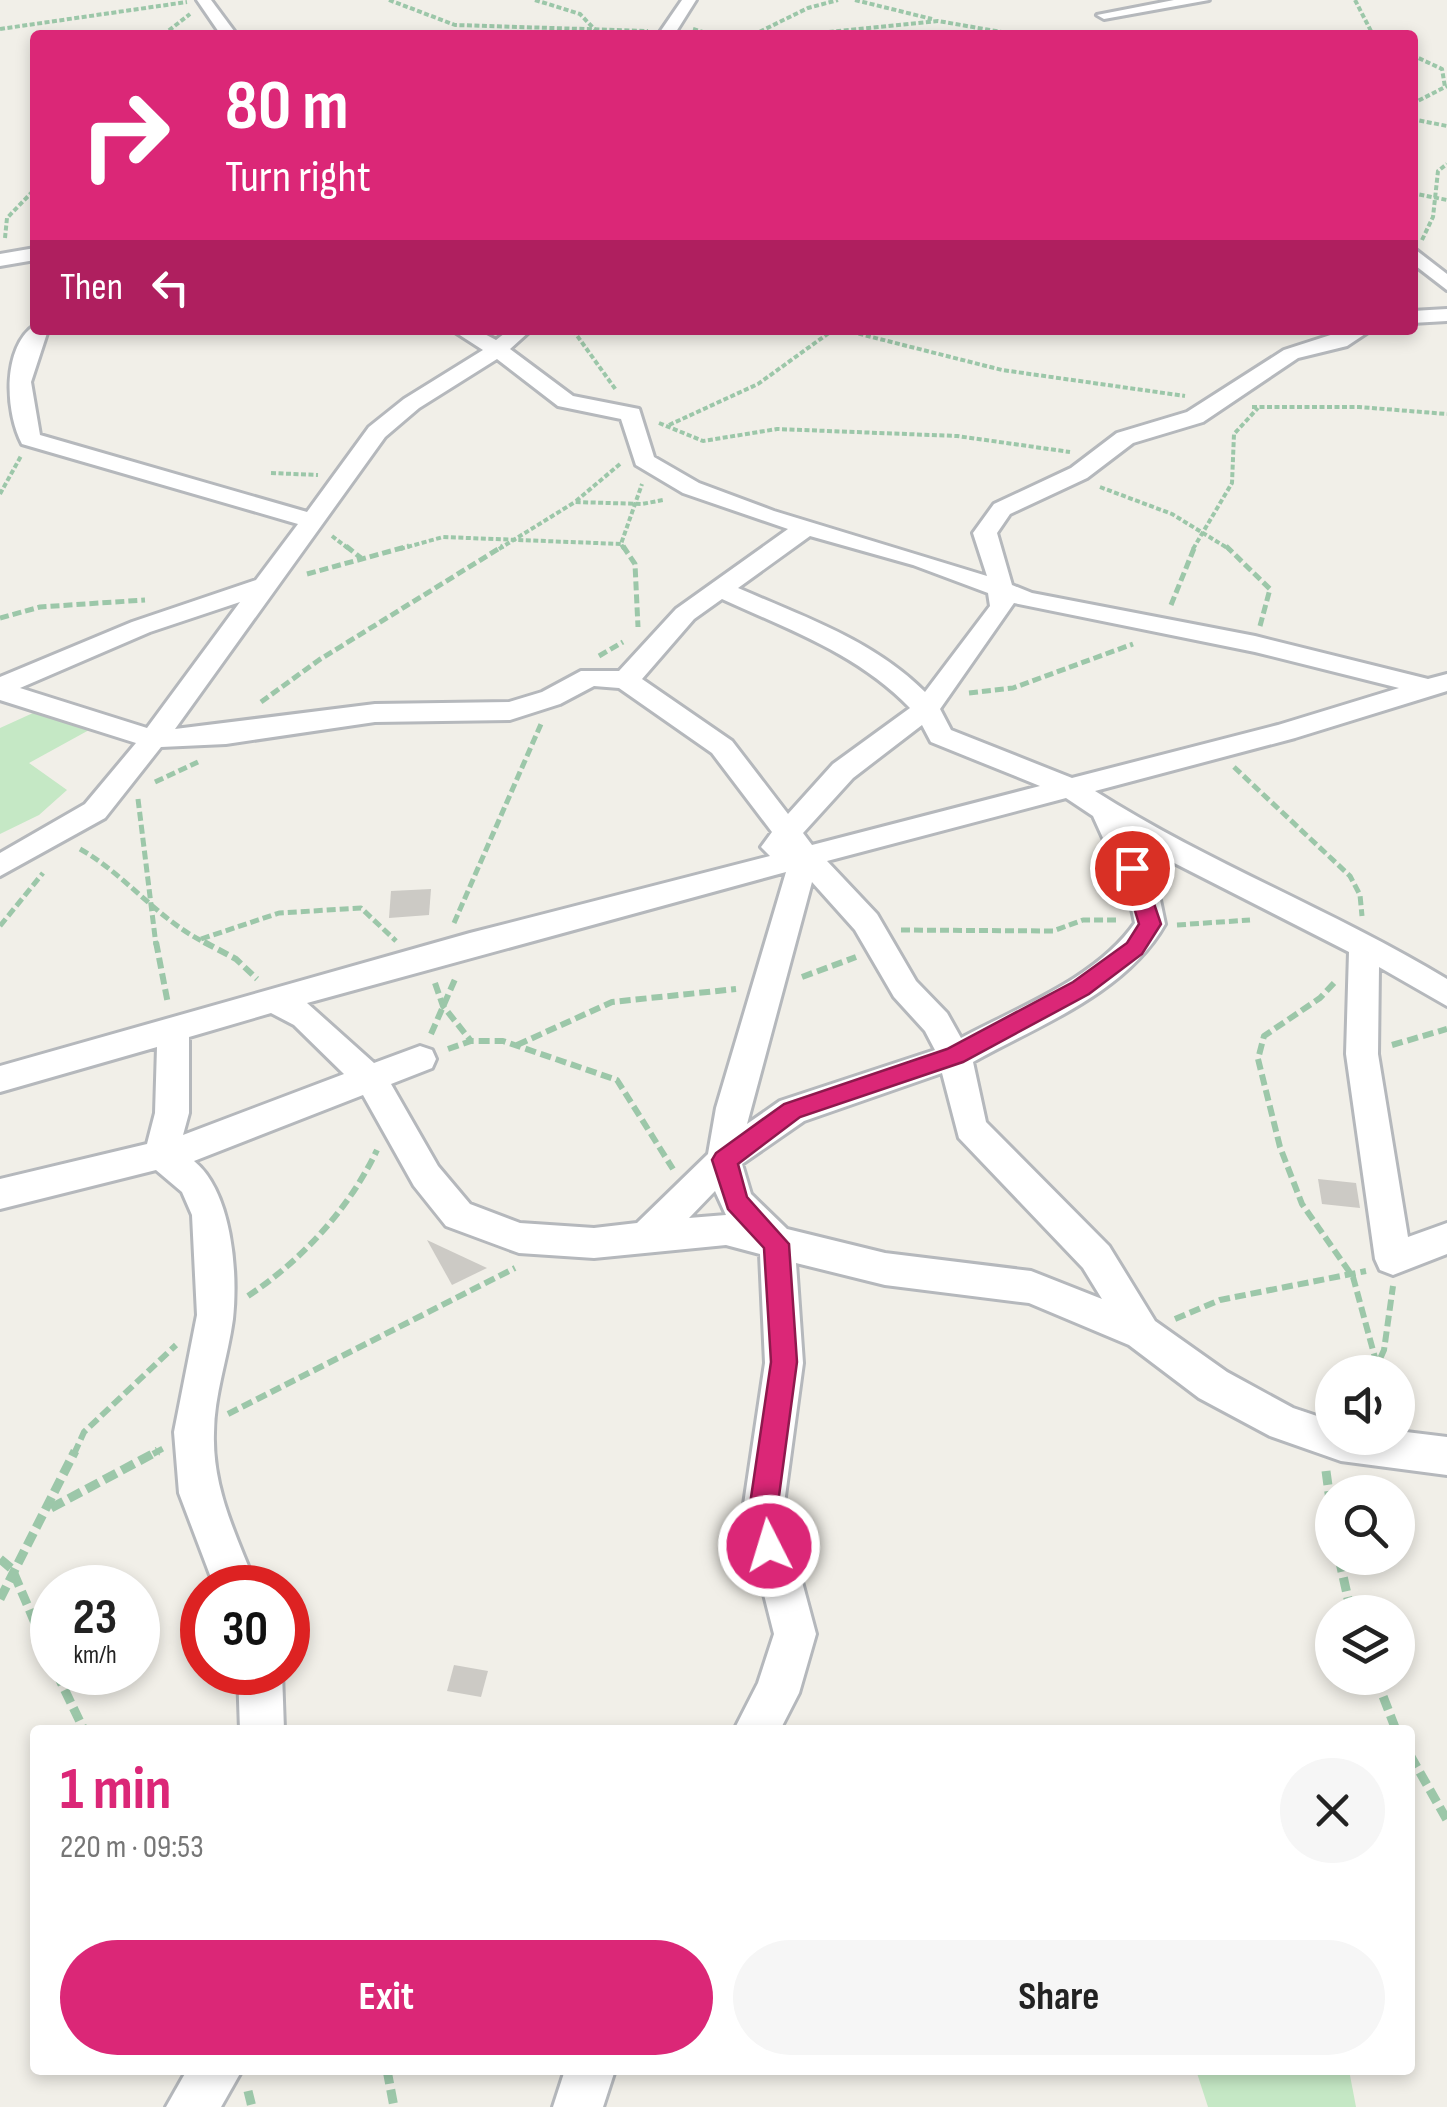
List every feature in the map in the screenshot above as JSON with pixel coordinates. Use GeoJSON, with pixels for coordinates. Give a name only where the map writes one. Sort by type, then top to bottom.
{"type":"FeatureCollection","features":[{"type":"Feature","properties":{"kind":"street"},"geometry":{"type":"LineString","coordinates":[[670,30],[689,0]]}},
{"type":"Feature","properties":{"kind":"street"},"geometry":{"type":"LineString","coordinates":[[1102,22],[1167,3],[1202,0]]}},
{"type":"Feature","properties":{"kind":"street"},"geometry":{"type":"LineString","coordinates":[[206,2],[225,30]]}},
{"type":"Feature","properties":{"kind":"street"},"geometry":{"type":"LineString","coordinates":[[0,260],[30,255]]}},
{"type":"Feature","properties":{"kind":"street"},"geometry":{"type":"LineString","coordinates":[[1418,258],[1447,284]]}},
{"type":"Feature","properties":{"kind":"street"},"geometry":{"type":"LineString","coordinates":[[1418,317],[1447,315]]}},
{"type":"Feature","properties":{"kind":"street"},"geometry":{"type":"LineString","coordinates":[[35,335],[24,352],[18,374],[30,438],[313,521]]}},
{"type":"Feature","properties":{"kind":"street"},"geometry":{"type":"LineString","coordinates":[[471,335],[498,350],[566,401],[632,414],[644,460],[691,488],[804,528],[921,560],[1001,590],[1435,684]]}},
{"type":"Feature","properties":{"kind":"street"},"geometry":{"type":"LineString","coordinates":[[0,866],[95,811],[134,779],[153,739],[344,476],[400,409],[498,350],[514,335]]}},
{"type":"Feature","properties":{"kind":"street"},"geometry":{"type":"LineString","coordinates":[[759,1725],[777,1693],[795,1634],[763,1511],[784,1362],[776,1244],[736,1202],[724,1160],[733,1108],[769,986],[797,845],[843,771],[926,709],[1002,606],[986,540],[988,525],[1010,504],[1070,478],[1125,438],[1195,416],[1219,404],[1291,354],[1340,342],[1352,335]]}},
{"type":"Feature","properties":{"kind":"street"},"geometry":{"type":"LineString","coordinates":[[626,680],[686,614],[804,528]]}},
{"type":"Feature","properties":{"kind":"street"},"geometry":{"type":"LineString","coordinates":[[0,689],[190,609],[263,586]]}},
{"type":"Feature","properties":{"kind":"street"},"geometry":{"type":"LineString","coordinates":[[718,588],[858,651],[890,673],[926,709],[942,736],[1069,787],[1108,815],[1447,994]]}},
{"type":"Feature","properties":{"kind":"street"},"geometry":{"type":"LineString","coordinates":[[0,689],[153,739],[226,735],[375,712],[510,710],[550,698],[590,677],[626,680],[722,747],[797,845],[866,922],[905,990],[936,1022],[955,1056],[970,1128],[1096,1257],[1142,1333]]}},
{"type":"Feature","properties":{"kind":"street"},"geometry":{"type":"LineString","coordinates":[[0,1079],[415,960],[749,870],[797,845],[1069,787],[1285,732],[1435,684]]}},
{"type":"Feature","properties":{"kind":"street"},"geometry":{"type":"LineString","coordinates":[[647,1237],[724,1160],[792,1110],[955,1056],[1081,988],[1134,948],[1150,924],[1144,895],[1108,815]]}},
{"type":"Feature","properties":{"kind":"street"},"geometry":{"type":"LineString","coordinates":[[1364,947],[1362,1054],[1393,1259],[1447,1238]]}},
{"type":"Feature","properties":{"kind":"street"},"geometry":{"type":"LineString","coordinates":[[275,1001],[305,1016],[371,1080],[426,1176],[458,1215],[519,1238],[594,1242],[726,1230],[885,1269],[1031,1287],[1142,1333],[1213,1386],[1284,1423],[1341,1442],[1447,1456]]}},
{"type":"Feature","properties":{"kind":"street"},"geometry":{"type":"LineString","coordinates":[[160,1154],[172,1113],[172,1030]]}},
{"type":"Feature","properties":{"kind":"street"},"geometry":{"type":"LineString","coordinates":[[0,1194],[160,1154],[420,1059]]}},
{"type":"Feature","properties":{"kind":"street"},"geometry":{"type":"LineString","coordinates":[[160,1154],[195,1182],[210,1215],[215,1315],[194,1432],[199,1492],[227,1565]]}},
{"type":"Feature","properties":{"kind":"street"},"geometry":{"type":"LineString","coordinates":[[262,1725],[264,1695]]}},
{"type":"Feature","properties":{"kind":"street"},"geometry":{"type":"LineString","coordinates":[[191,2107],[213,2075]]}},
{"type":"Feature","properties":{"kind":"street"},"geometry":{"type":"LineString","coordinates":[[578,2107],[588,2075]]}},
{"type":"Feature","properties":{"kind":"path"},"geometry":{"type":"LineString","coordinates":[[389,0],[456,25],[630,30]]}},
{"type":"Feature","properties":{"kind":"path"},"geometry":{"type":"LineString","coordinates":[[535,0],[580,14],[596,30]]}},
{"type":"Feature","properties":{"kind":"path"},"geometry":{"type":"LineString","coordinates":[[763,30],[808,8],[838,0]]}},
{"type":"Feature","properties":{"kind":"path"},"geometry":{"type":"LineString","coordinates":[[854,0],[989,30]]}},
{"type":"Feature","properties":{"kind":"path"},"geometry":{"type":"LineString","coordinates":[[1355,0],[1370,30]]}},
{"type":"Feature","properties":{"kind":"path"},"geometry":{"type":"LineString","coordinates":[[0,29],[206,2]]}},
{"type":"Feature","properties":{"kind":"path"},"geometry":{"type":"LineString","coordinates":[[170,30],[206,2]]}},
{"type":"Feature","properties":{"kind":"path"},"geometry":{"type":"LineString","coordinates":[[849,30],[938,21]]}},
{"type":"Feature","properties":{"kind":"path"},"geometry":{"type":"LineString","coordinates":[[1418,58],[1442,69],[1446,87],[1418,101]]}},
{"type":"Feature","properties":{"kind":"path"},"geometry":{"type":"LineString","coordinates":[[1418,120],[1447,126]]}},
{"type":"Feature","properties":{"kind":"path"},"geometry":{"type":"LineString","coordinates":[[1418,246],[1433,217],[1438,171],[1447,164]]}},
{"type":"Feature","properties":{"kind":"path"},"geometry":{"type":"LineString","coordinates":[[11,241],[2,236],[7,218],[30,194]]}},
{"type":"Feature","properties":{"kind":"path"},"geometry":{"type":"LineString","coordinates":[[1418,194],[1447,200]]}},
{"type":"Feature","properties":{"kind":"path"},"geometry":{"type":"LineString","coordinates":[[577,335],[596,356],[632,414],[703,441],[777,429],[958,436],[1096,457]]}},
{"type":"Feature","properties":{"kind":"path"},"geometry":{"type":"LineString","coordinates":[[172,1030],[148,903],[134,779],[190,769],[263,700],[319,660],[576,502],[639,446],[668,426],[758,384],[826,335]]}},
{"type":"Feature","properties":{"kind":"path"},"geometry":{"type":"LineString","coordinates":[[863,335],[988,368],[1058,380],[1144,386],[1219,404],[1258,408],[1359,407],[1447,414]]}},
{"type":"Feature","properties":{"kind":"path"},"geometry":{"type":"LineString","coordinates":[[926,709],[966,693],[1013,688],[1080,666],[1163,628],[1186,563],[1232,483],[1234,434],[1269,400]]}},
{"type":"Feature","properties":{"kind":"path"},"geometry":{"type":"LineString","coordinates":[[0,494],[30,438]]}},
{"type":"Feature","properties":{"kind":"path"},"geometry":{"type":"LineString","coordinates":[[271,473],[344,476]]}},
{"type":"Feature","properties":{"kind":"path"},"geometry":{"type":"LineString","coordinates":[[1070,478],[1155,506],[1206,529],[1220,544],[1244,556],[1270,589],[1255,644]]}},
{"type":"Feature","properties":{"kind":"path"},"geometry":{"type":"LineString","coordinates":[[576,502],[598,498],[654,504],[691,488]]}},
{"type":"Feature","properties":{"kind":"path"},"geometry":{"type":"LineString","coordinates":[[263,586],[443,537],[621,544]]}},
{"type":"Feature","properties":{"kind":"path"},"geometry":{"type":"LineString","coordinates":[[0,618],[40,607],[141,599],[190,609]]}},
{"type":"Feature","properties":{"kind":"path"},"geometry":{"type":"LineString","coordinates":[[1214,749],[1350,876],[1360,895],[1364,947],[1320,998],[1264,1036],[1258,1059],[1280,1147],[1302,1204],[1353,1277],[1372,1355]]}},
{"type":"Feature","properties":{"kind":"path"},"geometry":{"type":"LineString","coordinates":[[44,841],[68,844],[103,860],[180,929],[236,954],[275,1001]]}},
{"type":"Feature","properties":{"kind":"path"},"geometry":{"type":"LineString","coordinates":[[202,939],[249,917],[306,908],[361,908],[433,976],[443,1006],[471,1040]]}},
{"type":"Feature","properties":{"kind":"path"},"geometry":{"type":"LineString","coordinates":[[517,1044],[612,1002],[769,986],[835,968],[894,928],[917,933],[1014,932],[1054,931],[1083,920],[1162,928],[1202,921],[1305,919]]}},
{"type":"Feature","properties":{"kind":"path"},"geometry":{"type":"LineString","coordinates":[[1362,1054],[1447,1029]]}},
{"type":"Feature","properties":{"kind":"path"},"geometry":{"type":"LineString","coordinates":[[420,1059],[471,1040],[517,1044],[617,1080],[689,1195]]}},
{"type":"Feature","properties":{"kind":"path"},"geometry":{"type":"LineString","coordinates":[[1142,1333],[1220,1300],[1353,1277],[1393,1259],[1393,1311],[1379,1355]]}},
{"type":"Feature","properties":{"kind":"path"},"geometry":{"type":"LineString","coordinates":[[50,1508],[522,1265]]}},
{"type":"Feature","properties":{"kind":"path"},"geometry":{"type":"LineString","coordinates":[[0,1558],[12,1569],[30,1611]]}},
{"type":"Feature","properties":{"kind":"path"},"geometry":{"type":"LineString","coordinates":[[67,1695],[82,1725]]}},
{"type":"Feature","properties":{"kind":"path"},"geometry":{"type":"LineString","coordinates":[[1383,1695],[1394,1725]]}},
{"type":"Feature","properties":{"kind":"path"},"geometry":{"type":"LineString","coordinates":[[1415,1764],[1447,1820]]}},
{"type":"Feature","properties":{"kind":"path"},"geometry":{"type":"LineString","coordinates":[[388,2075],[394,2107]]}},
{"type":"Feature","properties":{"kind":"green space"},"geometry":{"type":"Polygon","coordinates":[[[44,708],[100,724],[29,763],[67,790],[39,815],[0,834],[0,728],[44,708]]]}},
{"type":"Feature","properties":{"kind":"green space"},"geometry":{"type":"Polygon","coordinates":[[[1198,2075],[1350,2075],[1356,2107],[1208,2107],[1198,2075]]]}},
{"type":"Feature","properties":{"kind":"building"},"geometry":{"type":"Polygon","coordinates":[[[431,889],[429,915],[389,918],[391,891],[431,889]]]}},
{"type":"Feature","properties":{"kind":"building"},"geometry":{"type":"Polygon","coordinates":[[[1318,1179],[1356,1183],[1360,1208],[1322,1204],[1318,1179]]]}},
{"type":"Feature","properties":{"kind":"building"},"geometry":{"type":"Polygon","coordinates":[[[427,1240],[487,1268],[452,1285],[427,1240]]]}},
{"type":"Feature","properties":{"kind":"building"},"geometry":{"type":"Polygon","coordinates":[[[454,1665],[488,1671],[481,1697],[447,1691],[454,1665]]]}},
{"type":"Feature","properties":{"kind":"route"},"geometry":{"type":"LineString","coordinates":[[769,1546],[763,1511],[784,1362],[776,1244],[736,1202],[724,1160],[792,1110],[955,1056],[1081,988],[1134,948],[1150,924],[1144,895],[1132,868]]}}]}
